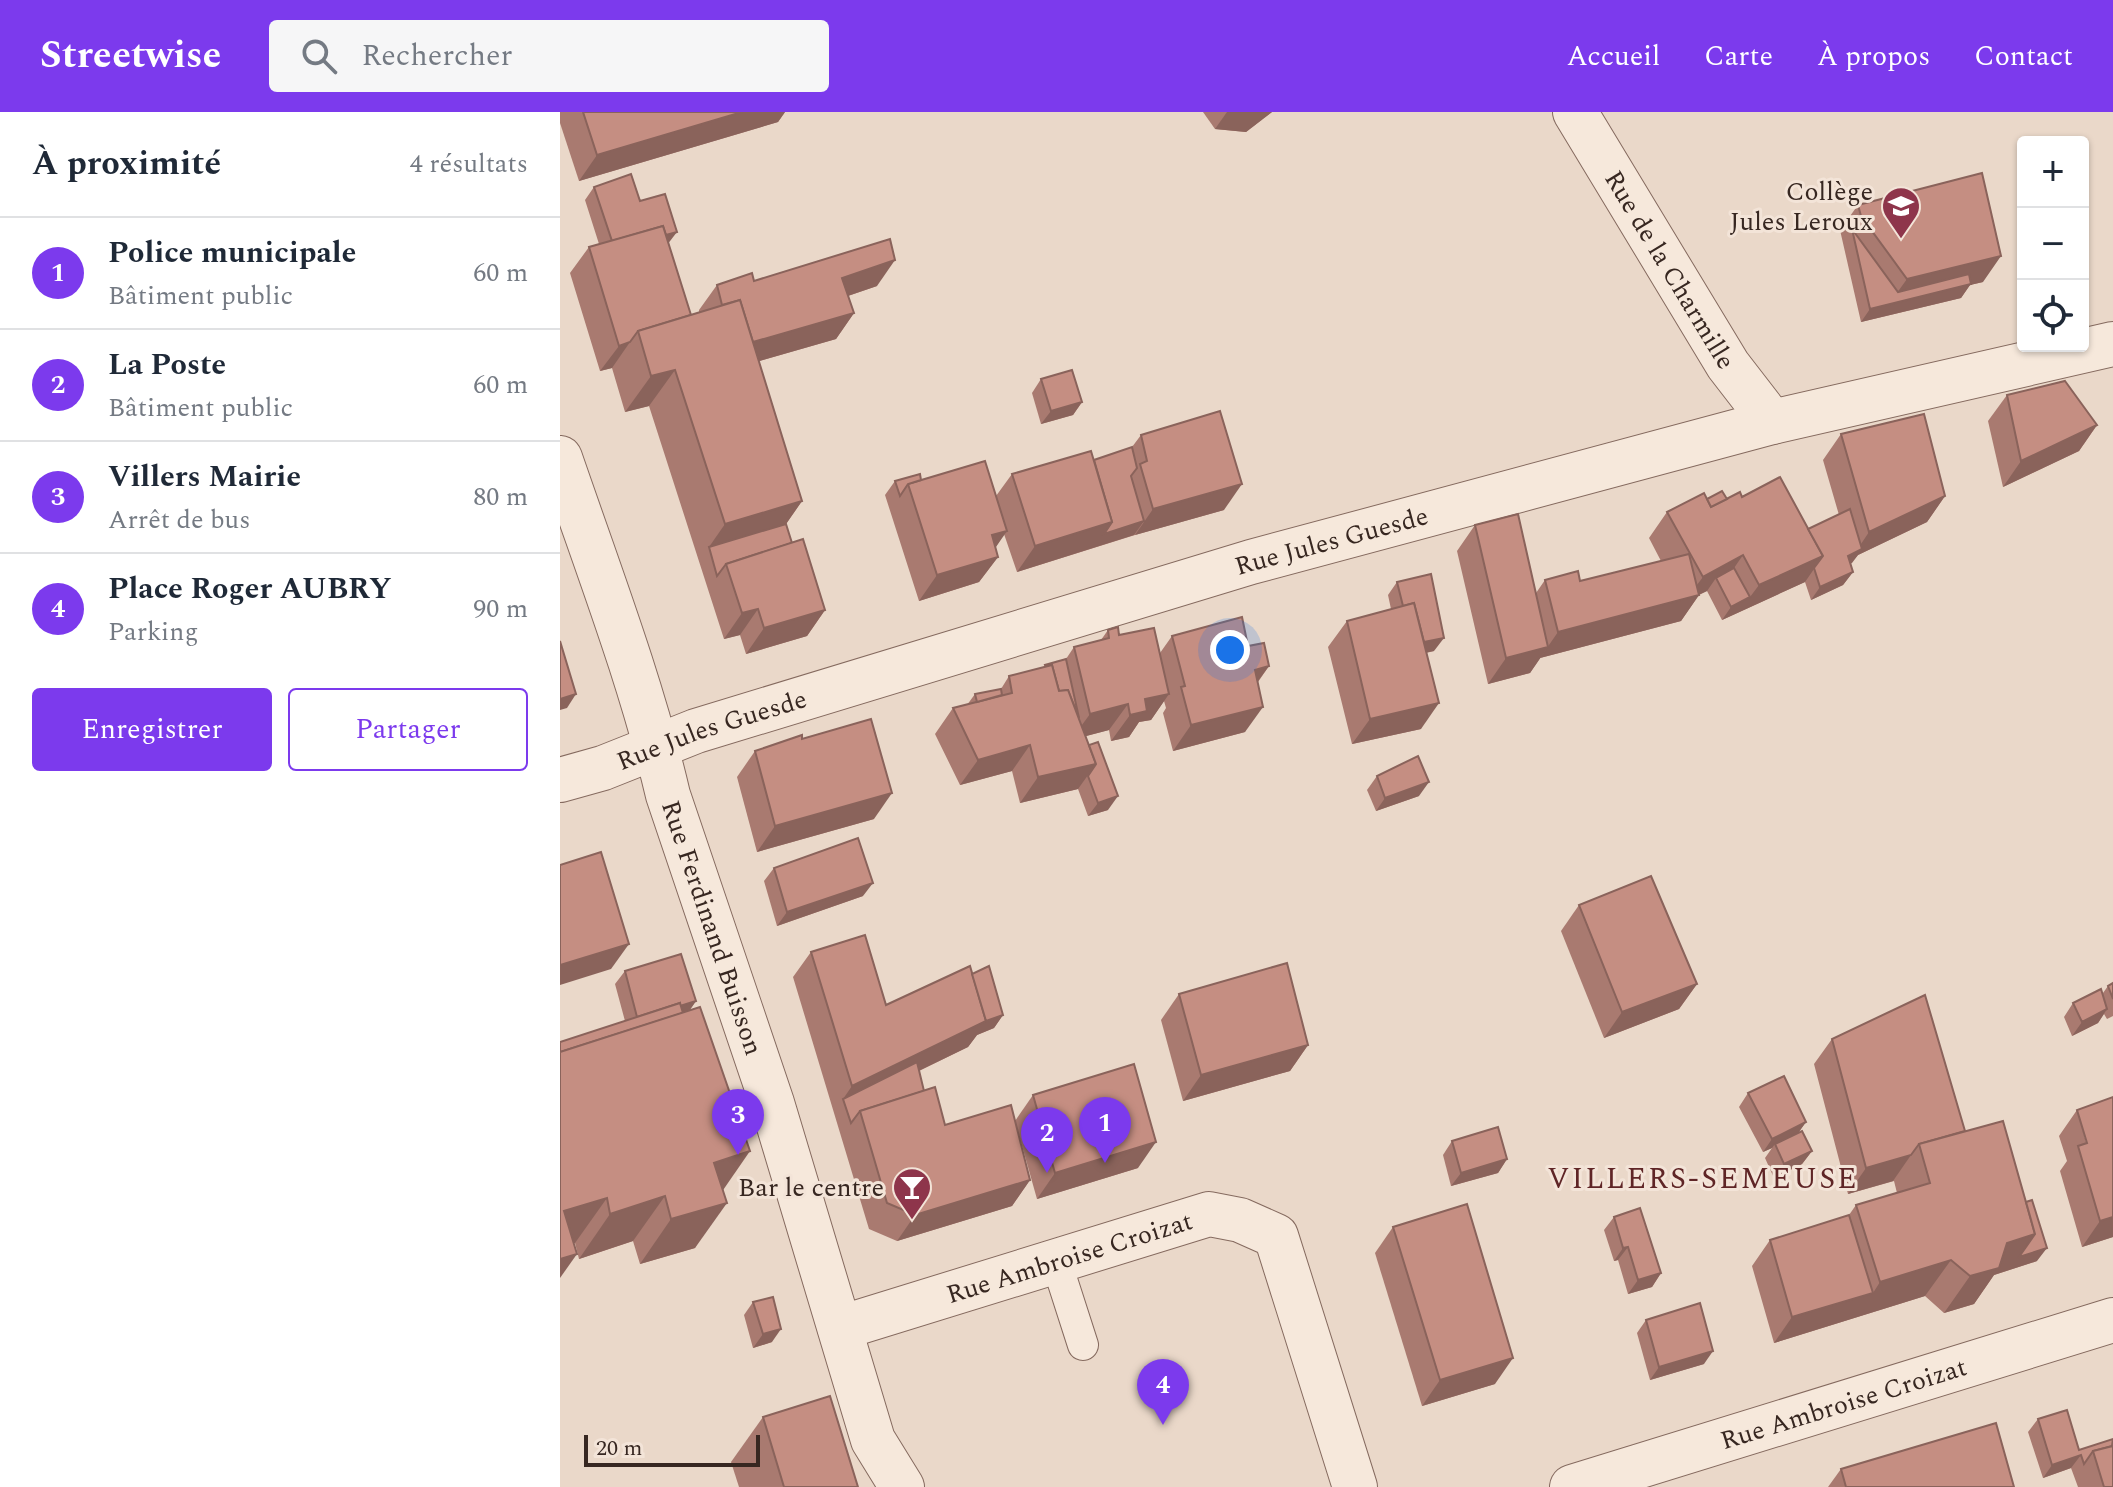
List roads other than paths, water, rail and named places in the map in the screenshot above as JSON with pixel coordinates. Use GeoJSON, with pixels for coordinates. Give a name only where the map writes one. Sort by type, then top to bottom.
{"type":"FeatureCollection","features":[{"type":"Feature","properties":{"kind":"street","name":"Rue de la Charmille"},"geometry":{"type":"LineString","coordinates":[[1575,112],[1728,365],[1772,422]]}},
{"type":"Feature","properties":{"kind":"street","name":"Rue Jules Guesde"},"geometry":{"type":"LineString","coordinates":[[560,780],[603,768],[696,731],[1251,562],[1772,422],[2113,344]]}},
{"type":"Feature","properties":{"kind":"street","name":"Rue Ferdinand Buisson"},"geometry":{"type":"LineString","coordinates":[[560,458],[656,746],[668,795],[772,1103],[873,1440],[902,1487]]}},
{"type":"Feature","properties":{"kind":"street","name":"Rue Ambroise Croizat"},"geometry":{"type":"LineString","coordinates":[[840,1328],[1209,1214],[1240,1220],[1276,1236],[1355,1487]]}},
{"type":"Feature","properties":{"kind":"street","name":"Rue Ambroise Croizat"},"geometry":{"type":"LineString","coordinates":[[1572,1487],[2113,1320]]}},
{"type":"Feature","properties":{"kind":"lane"},"geometry":{"type":"LineString","coordinates":[[1056,1261],[1083,1345]]}},
{"type":"Feature","properties":{"kind":"place","name":"Collège Jules Leroux"},"geometry":{"type":"Point","coordinates":[1901,240]}},
{"type":"Feature","properties":{"kind":"place","name":"Villers Mairie"},"geometry":{"type":"Point","coordinates":[738,1155]}},
{"type":"Feature","properties":{"kind":"place","name":"Police municipale"},"geometry":{"type":"Point","coordinates":[1105,1163]}},
{"type":"Feature","properties":{"kind":"place","name":"La Poste"},"geometry":{"type":"Point","coordinates":[1047,1173]}},
{"type":"Feature","properties":{"kind":"place","name":"Bar le centre"},"geometry":{"type":"Point","coordinates":[912,1221]}},
{"type":"Feature","properties":{"kind":"place","name":"Place Roger AUBRY"},"geometry":{"type":"Point","coordinates":[1163,1425]}},
{"type":"Feature","properties":{"kind":"district","name":"VILLERS-SEMEUSE"},"geometry":{"type":"Point","coordinates":[1703,1178]}}]}
